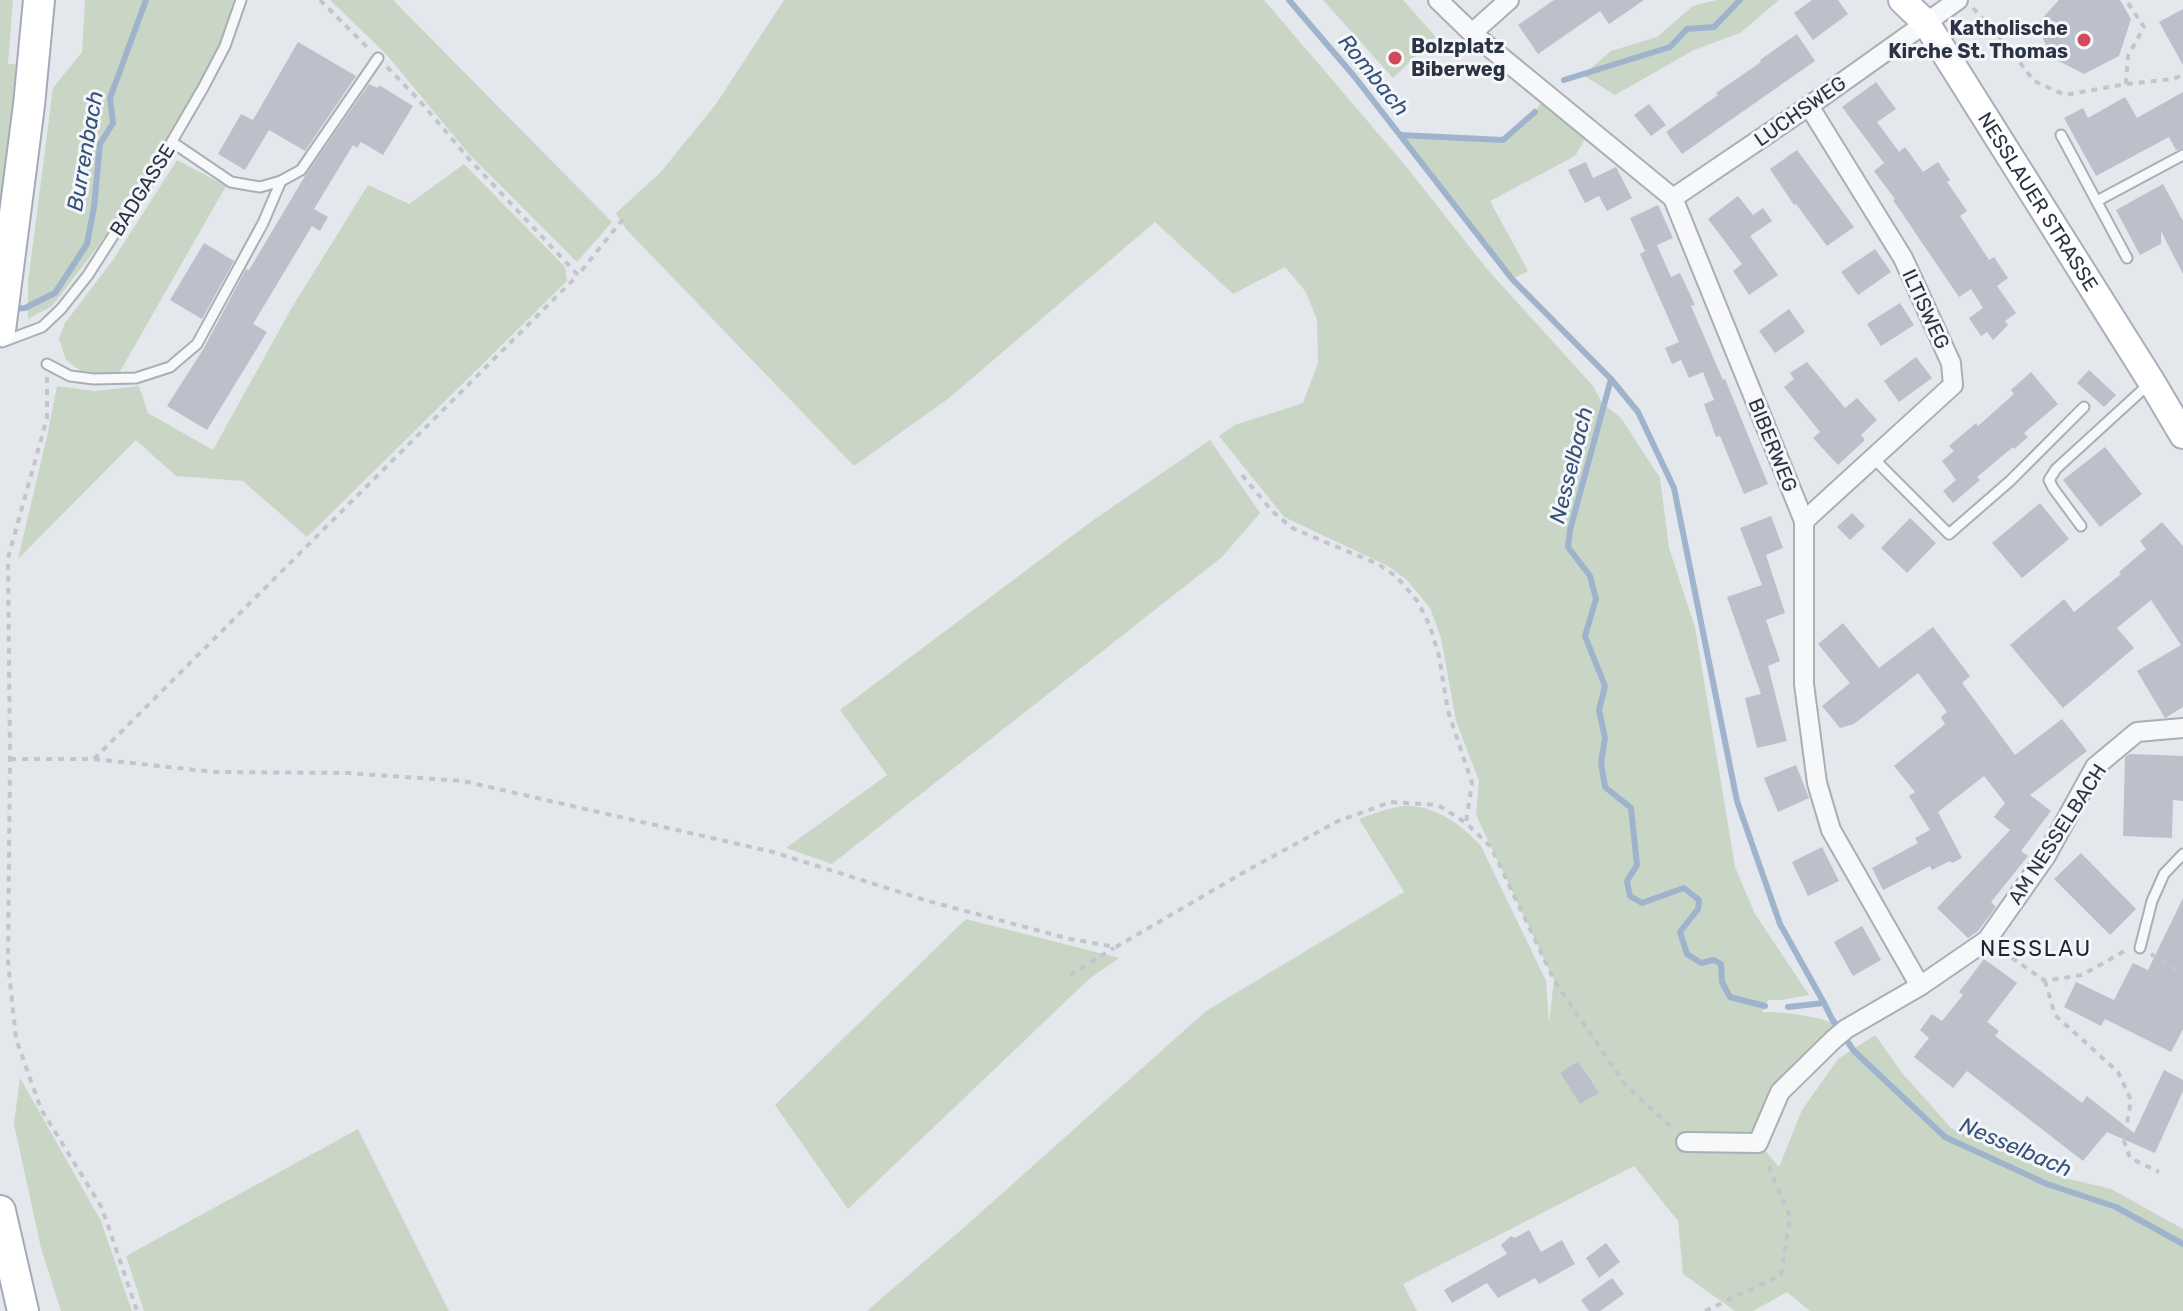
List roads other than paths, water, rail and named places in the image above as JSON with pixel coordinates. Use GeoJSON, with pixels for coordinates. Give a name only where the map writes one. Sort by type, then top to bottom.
{"type":"FeatureCollection","features":[{"type":"Feature","properties":{"kind":"main road"},"geometry":{"type":"LineString","coordinates":[[0,330],[39,0]]}},
{"type":"Feature","properties":{"kind":"main road","name":"NESSLAUER STRASSE"},"geometry":{"type":"LineString","coordinates":[[1902,0],[1923,11],[2183,435]]}},
{"type":"Feature","properties":{"kind":"main road"},"geometry":{"type":"LineString","coordinates":[[0,1211],[23,1311]]}},
{"type":"Feature","properties":{"kind":"street","name":"BIBERWEG"},"geometry":{"type":"LineString","coordinates":[[1438,0],[1472,33],[1673,198],[1804,521],[1804,684],[1817,783],[1831,830],[1920,986]]}},
{"type":"Feature","properties":{"kind":"street"},"geometry":{"type":"LineString","coordinates":[[1472,33],[1509,0]]}},
{"type":"Feature","properties":{"kind":"street","name":"LUCHSWEG"},"geometry":{"type":"LineString","coordinates":[[1673,198],[1809,106],[1923,11],[1958,0]]}},
{"type":"Feature","properties":{"kind":"street","name":"ILTISWEG"},"geometry":{"type":"LineString","coordinates":[[1804,521],[1953,385],[1951,363],[1903,258],[1809,106]]}},
{"type":"Feature","properties":{"kind":"street","name":"AM NESSELBACH"},"geometry":{"type":"LineString","coordinates":[[1686,1142],[1758,1143],[1780,1092],[1840,1034],[1920,986],[1987,940],[2046,856],[2095,767],[2137,732],[2183,728]]}},
{"type":"Feature","properties":{"kind":"lane","name":"BADGASSE"},"geometry":{"type":"LineString","coordinates":[[0,343],[42,327],[61,309],[103,253],[172,142],[225,46],[241,0]]}},
{"type":"Feature","properties":{"kind":"lane"},"geometry":{"type":"LineString","coordinates":[[172,142],[231,182],[260,187],[281,181],[301,170],[378,58]]}},
{"type":"Feature","properties":{"kind":"lane"},"geometry":{"type":"LineString","coordinates":[[2061,135],[2127,258]]}},
{"type":"Feature","properties":{"kind":"lane"},"geometry":{"type":"LineString","coordinates":[[2097,201],[2183,155]]}},
{"type":"Feature","properties":{"kind":"lane"},"geometry":{"type":"LineString","coordinates":[[47,364],[70,376],[94,379],[136,378],[170,367],[197,344],[263,223],[281,181]]}},
{"type":"Feature","properties":{"kind":"lane"},"geometry":{"type":"LineString","coordinates":[[2081,526],[2049,480],[2056,469],[2151,381]]}},
{"type":"Feature","properties":{"kind":"lane"},"geometry":{"type":"LineString","coordinates":[[1873,458],[1949,534],[2010,481],[2084,407]]}},
{"type":"Feature","properties":{"kind":"lane"},"geometry":{"type":"LineString","coordinates":[[2140,948],[2152,901],[2164,874],[2183,854]]}},
{"type":"Feature","properties":{"kind":"waterway","name":"Burrenbach"},"geometry":{"type":"LineString","coordinates":[[12,309],[25,308],[55,293],[87,244],[100,144],[113,123],[110,98],[146,0]]}},
{"type":"Feature","properties":{"kind":"waterway","name":"Nesselbach"},"geometry":{"type":"LineString","coordinates":[[1289,0],[1354,76],[1512,279],[1611,379],[1568,547],[1590,576],[1596,599],[1585,636],[1605,686],[1599,710],[1605,738],[1601,763],[1605,787],[1631,808],[1637,865],[1627,881],[1630,896],[1642,903],[1684,888],[1699,900],[1698,909],[1680,932],[1687,954],[1701,963],[1714,960],[1721,964],[1722,982],[1730,997],[1765,1006]]}},
{"type":"Feature","properties":{"kind":"waterway"},"geometry":{"type":"LineString","coordinates":[[1564,80],[1670,47],[1687,29],[1714,27],[1740,0]]}},
{"type":"Feature","properties":{"kind":"waterway"},"geometry":{"type":"LineString","coordinates":[[1400,135],[1503,140],[1535,112]]}},
{"type":"Feature","properties":{"kind":"waterway"},"geometry":{"type":"LineString","coordinates":[[1611,379],[1638,412],[1674,488],[1737,801],[1780,924],[1824,1003]]}},
{"type":"Feature","properties":{"kind":"waterway","name":"Nesselbach"},"geometry":{"type":"LineString","coordinates":[[1788,1007],[1824,1003],[1854,1051],[1945,1137],[2047,1184],[2116,1207],[2183,1244]]}},
{"type":"Feature","properties":{"kind":"place","name":"Katholische Kirche St. Thomas"},"geometry":{"type":"Point","coordinates":[2084,40]}},
{"type":"Feature","properties":{"kind":"place","name":"Bolzplatz Biberweg"},"geometry":{"type":"Point","coordinates":[1395,58]}},
{"type":"Feature","properties":{"kind":"district","name":"NESSLAU"},"geometry":{"type":"Point","coordinates":[2036,948]}},
{"type":"Feature","properties":{"kind":"water label","name":"Rombach"},"geometry":{"type":"Point","coordinates":[1374,75]}}]}
